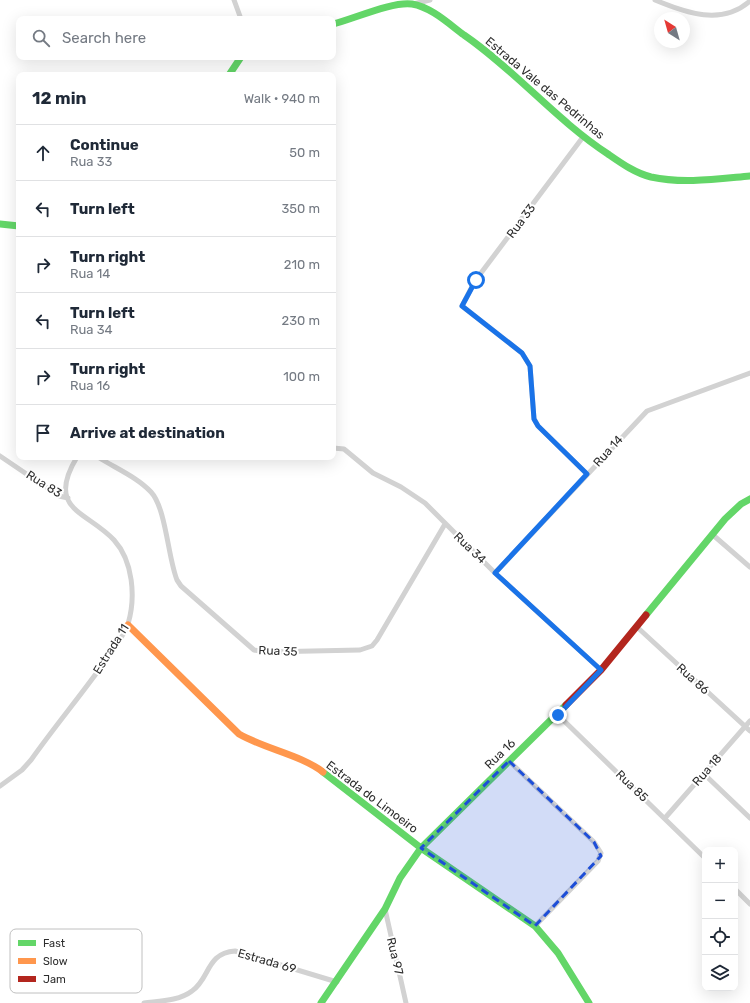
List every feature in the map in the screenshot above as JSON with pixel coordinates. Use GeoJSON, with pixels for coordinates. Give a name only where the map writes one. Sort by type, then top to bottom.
{"type":"FeatureCollection","features":[{"type":"Feature","properties":{"kind":"street"},"geometry":{"type":"LineString","coordinates":[[234,0],[240,16]]}},
{"type":"Feature","properties":{"kind":"street"},"geometry":{"type":"LineString","coordinates":[[336,23],[409,3],[430,0]]}},
{"type":"Feature","properties":{"kind":"street"},"geometry":{"type":"LineString","coordinates":[[655,0],[710,16],[722,16],[735,11],[750,1]]}},
{"type":"Feature","properties":{"kind":"street","name":"Estrada Vale das Pedrinhas"},"geometry":{"type":"LineString","coordinates":[[409,3],[445,21],[475,43],[583,137],[630,169],[656,178],[687,181],[750,176]]}},
{"type":"Feature","properties":{"kind":"street"},"geometry":{"type":"LineString","coordinates":[[231,72],[240,60]]}},
{"type":"Feature","properties":{"kind":"street","name":"Rua 33"},"geometry":{"type":"LineString","coordinates":[[583,137],[476,280],[462,306],[522,353],[527,359],[530,366],[534,419],[538,426],[587,474]]}},
{"type":"Feature","properties":{"kind":"street"},"geometry":{"type":"LineString","coordinates":[[0,224],[16,226]]}},
{"type":"Feature","properties":{"kind":"street","name":"Rua 14"},"geometry":{"type":"LineString","coordinates":[[495,573],[647,410],[750,372]]}},
{"type":"Feature","properties":{"kind":"street","name":"Rua 34"},"geometry":{"type":"LineString","coordinates":[[336,448],[344,449],[367,469],[412,493],[425,503],[495,573],[601,670]]}},
{"type":"Feature","properties":{"kind":"street","name":"Rua 83"},"geometry":{"type":"LineString","coordinates":[[0,456],[59,496],[68,498]]}},
{"type":"Feature","properties":{"kind":"street"},"geometry":{"type":"LineString","coordinates":[[68,498],[68,477],[76,460]]}},
{"type":"Feature","properties":{"kind":"street","name":"Rua 35"},"geometry":{"type":"LineString","coordinates":[[103,460],[142,484],[151,492],[159,507],[176,580],[244,642],[258,652],[360,650],[372,646],[377,640],[445,524]]}},
{"type":"Feature","properties":{"kind":"street","name":"Estrada 11"},"geometry":{"type":"LineString","coordinates":[[0,786],[22,770],[31,760],[92,680],[128,625],[131,601],[129,567],[125,556],[113,539],[81,515],[71,505],[68,498]]}},
{"type":"Feature","properties":{"kind":"street","name":"Rua 16"},"geometry":{"type":"LineString","coordinates":[[321,1003],[337,982],[385,909],[400,878],[421,848],[558,715],[601,670],[734,509],[750,499]]}},
{"type":"Feature","properties":{"kind":"street"},"geometry":{"type":"LineString","coordinates":[[713,535],[750,567]]}},
{"type":"Feature","properties":{"kind":"street","name":"Estrada do Limoeiro"},"geometry":{"type":"LineString","coordinates":[[128,625],[240,734],[260,745],[304,761],[319,770],[421,848],[535,926],[558,953],[589,1003]]}},
{"type":"Feature","properties":{"kind":"street","name":"Rua 86"},"geometry":{"type":"LineString","coordinates":[[637,627],[750,731]]}},
{"type":"Feature","properties":{"kind":"street","name":"Rua 85"},"geometry":{"type":"LineString","coordinates":[[558,715],[702,855]]}},
{"type":"Feature","properties":{"kind":"street","name":"Rua 18"},"geometry":{"type":"LineString","coordinates":[[665,818],[750,722]]}},
{"type":"Feature","properties":{"kind":"street"},"geometry":{"type":"LineString","coordinates":[[509,761],[594,842],[601,853],[598,861],[535,926]]}},
{"type":"Feature","properties":{"kind":"street"},"geometry":{"type":"LineString","coordinates":[[704,774],[750,818]]}},
{"type":"Feature","properties":{"kind":"street"},"geometry":{"type":"LineString","coordinates":[[738,892],[750,904]]}},
{"type":"Feature","properties":{"kind":"street","name":"Rua 97"},"geometry":{"type":"LineString","coordinates":[[385,909],[406,1003]]}},
{"type":"Feature","properties":{"kind":"street","name":"Estrada 69"},"geometry":{"type":"LineString","coordinates":[[144,1003],[164,1001],[192,991],[212,961],[229,951],[234,951],[337,982]]}},
{"type":"Feature","properties":{"kind":"highlighted area"},"geometry":{"type":"Polygon","coordinates":[[[509,761],[594,842],[601,856],[535,926],[421,848],[509,761]]]}},
{"type":"Feature","properties":{"kind":"traffic: fast"},"geometry":{"type":"LineString","coordinates":[[336,23],[394,5],[412,4],[419,6],[440,16],[501,64],[589,141],[634,170],[651,177],[688,181],[750,176]]}},
{"type":"Feature","properties":{"kind":"traffic: fast"},"geometry":{"type":"LineString","coordinates":[[231,72],[239,60]]}},
{"type":"Feature","properties":{"kind":"traffic: fast"},"geometry":{"type":"LineString","coordinates":[[0,224],[16,226]]}},
{"type":"Feature","properties":{"kind":"traffic: fast"},"geometry":{"type":"LineString","coordinates":[[646,615],[725,519],[741,504],[750,499]]}},
{"type":"Feature","properties":{"kind":"traffic: fast"},"geometry":{"type":"LineString","coordinates":[[321,1003],[385,909],[400,878],[421,848],[566,705]]}},
{"type":"Feature","properties":{"kind":"traffic: fast"},"geometry":{"type":"LineString","coordinates":[[323,772],[421,848],[535,926],[558,953],[589,1003]]}},
{"type":"Feature","properties":{"kind":"traffic: slow"},"geometry":{"type":"LineString","coordinates":[[128,625],[239,734],[260,744],[294,756],[323,772]]}},
{"type":"Feature","properties":{"kind":"traffic: jam"},"geometry":{"type":"LineString","coordinates":[[566,705],[601,670],[646,615]]}},
{"type":"Feature","properties":{"kind":"route"},"geometry":{"type":"LineString","coordinates":[[476,280],[462,306],[522,353],[527,359],[530,366],[532,410],[534,419],[538,426],[587,474],[495,573],[562,636],[601,670],[558,715]]}}]}
